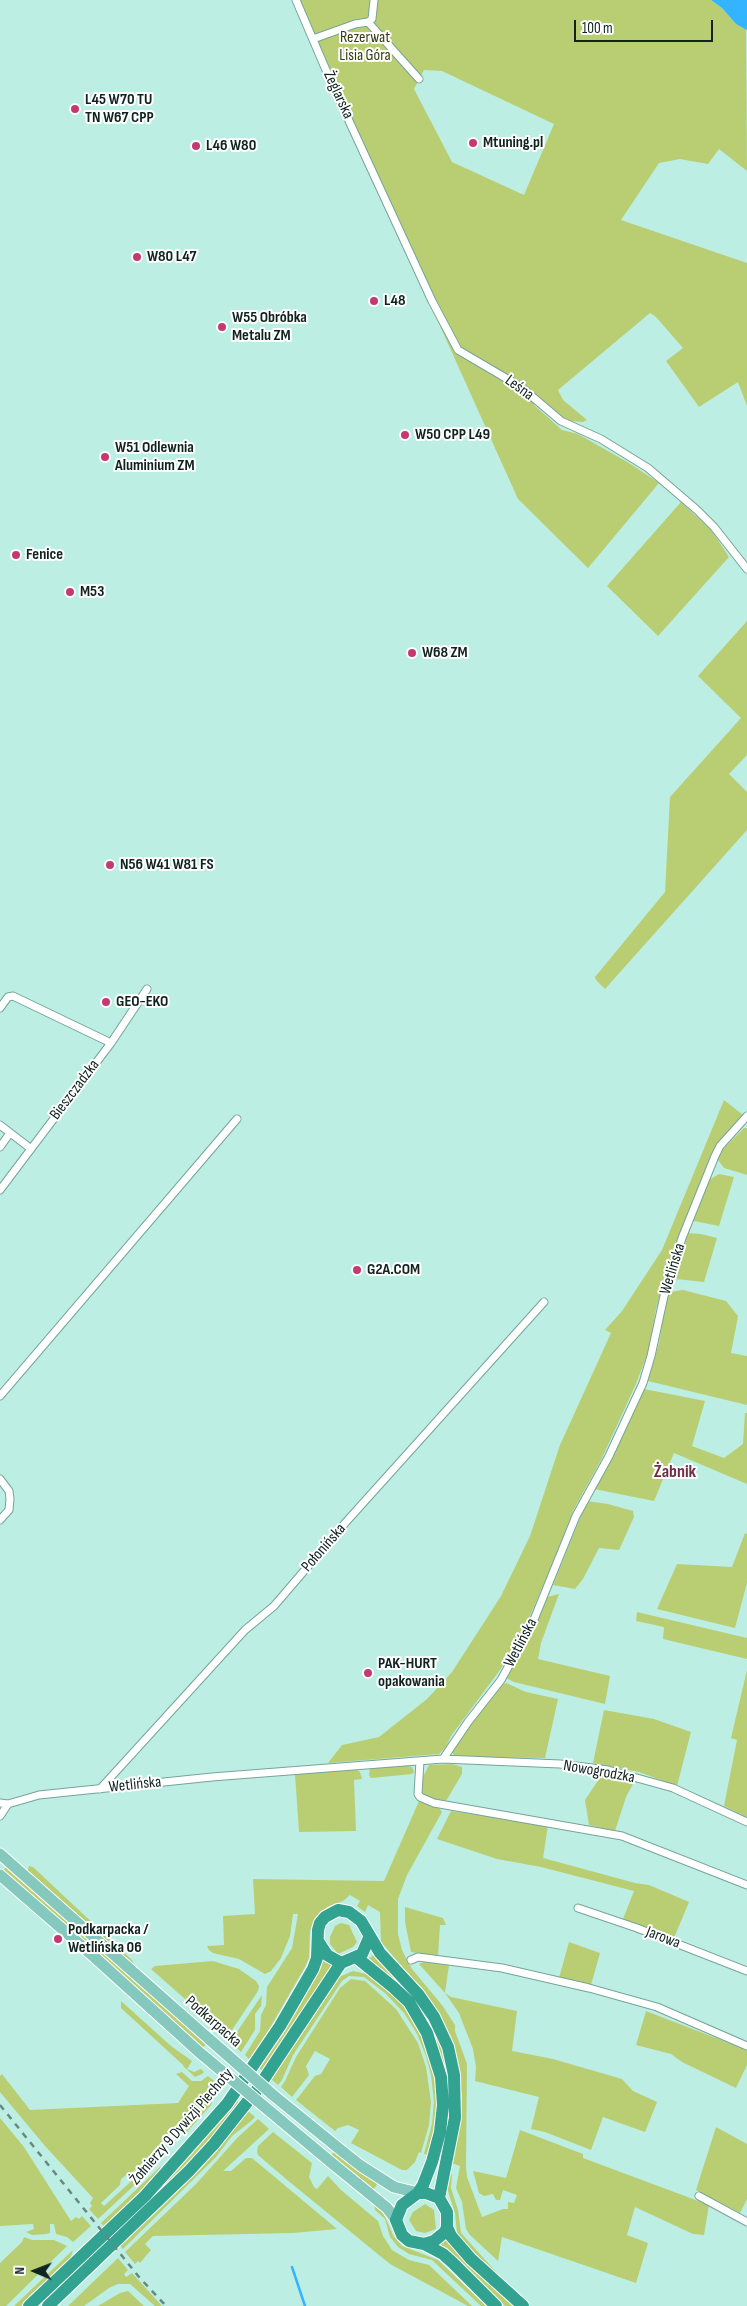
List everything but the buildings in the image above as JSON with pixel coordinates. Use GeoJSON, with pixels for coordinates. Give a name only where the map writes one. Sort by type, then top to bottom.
{"type":"FeatureCollection","features":[{"type":"Feature","properties":{"kind":"highway"},"geometry":{"type":"LineString","coordinates":[[369,1938],[366,1948],[356,1957],[336,1962],[327,1955],[318,1941],[318,1930],[325,1917],[331,1913],[342,1910],[356,1916],[380,1953],[418,1994],[434,2017],[448,2047],[454,2075],[455,2118],[439,2198],[446,2212],[447,2226],[451,2236],[471,2259],[523,2306]]}},
{"type":"Feature","properties":{"kind":"highway","name":"Żołnierzy 9 Dywizji Piechoty"},"geometry":{"type":"LineString","coordinates":[[29,2306],[146,2196],[227,2104],[271,2040],[313,1969],[317,1958],[318,1941]]}},
{"type":"Feature","properties":{"kind":"highway"},"geometry":{"type":"LineString","coordinates":[[356,1957],[393,1987],[408,2002],[427,2033],[439,2068],[443,2106],[440,2132],[432,2162],[423,2185],[418,2193],[402,2205],[396,2220],[402,2235],[409,2241],[424,2244],[442,2254],[496,2306]]}},
{"type":"Feature","properties":{"kind":"highway","name":"Żołnierzy 9 Dywizji Piechoty"},"geometry":{"type":"LineString","coordinates":[[48,2306],[189,2171],[214,2144],[256,2091],[342,1962]]}},
{"type":"Feature","properties":{"kind":"highway"},"geometry":{"type":"LineString","coordinates":[[418,2193],[426,2193],[439,2198]]}},
{"type":"Feature","properties":{"kind":"highway"},"geometry":{"type":"LineString","coordinates":[[424,2244],[440,2236],[447,2226]]}},
{"type":"Feature","properties":{"kind":"main road","name":"Podkarpacka"},"geometry":{"type":"LineString","coordinates":[[0,1854],[208,2039],[342,2151],[394,2187],[418,2193]]}},
{"type":"Feature","properties":{"kind":"main road","name":"Podkarpacka"},"geometry":{"type":"LineString","coordinates":[[0,1875],[200,2052],[387,2208],[396,2220]]}},
{"type":"Feature","properties":{"kind":"street","name":"Żeglarska"},"geometry":{"type":"LineString","coordinates":[[296,0],[363,150]]}},
{"type":"Feature","properties":{"kind":"street"},"geometry":{"type":"LineString","coordinates":[[313,39],[368,22],[372,19],[374,0]]}},
{"type":"Feature","properties":{"kind":"street"},"geometry":{"type":"LineString","coordinates":[[368,22],[419,79]]}},
{"type":"Feature","properties":{"kind":"street","name":"Leśna"},"geometry":{"type":"LineString","coordinates":[[363,150],[432,301],[458,350],[521,387],[561,421],[602,439],[648,468],[714,527],[747,569]]}},
{"type":"Feature","properties":{"kind":"street","name":"Bieszczadzka"},"geometry":{"type":"LineString","coordinates":[[0,1190],[111,1043],[147,989]]}},
{"type":"Feature","properties":{"kind":"street"},"geometry":{"type":"LineString","coordinates":[[0,1008],[8,997],[14,996],[111,1043]]}},
{"type":"Feature","properties":{"kind":"street","name":"Wetlińska"},"geometry":{"type":"LineString","coordinates":[[0,1803],[8,1804],[32,1797],[222,1776],[443,1759],[468,1722],[501,1680],[533,1622],[576,1516],[608,1456],[642,1383],[651,1356],[666,1288],[682,1238],[715,1156],[720,1146],[747,1116]]}},
{"type":"Feature","properties":{"kind":"street"},"geometry":{"type":"LineString","coordinates":[[0,1396],[238,1119]]}},
{"type":"Feature","properties":{"kind":"street"},"geometry":{"type":"LineString","coordinates":[[0,1125],[30,1148]]}},
{"type":"Feature","properties":{"kind":"street"},"geometry":{"type":"LineString","coordinates":[[0,1147],[10,1133]]}},
{"type":"Feature","properties":{"kind":"street","name":"Połonińska"},"geometry":{"type":"LineString","coordinates":[[100,1789],[245,1630],[274,1606],[346,1522],[544,1302]]}},
{"type":"Feature","properties":{"kind":"street"},"geometry":{"type":"LineString","coordinates":[[0,1479],[8,1491],[10,1499],[8,1510],[0,1520]]}},
{"type":"Feature","properties":{"kind":"street","name":"Nowogrodzka"},"geometry":{"type":"LineString","coordinates":[[443,1759],[560,1764],[608,1770],[673,1788],[747,1822]]}},
{"type":"Feature","properties":{"kind":"street"},"geometry":{"type":"LineString","coordinates":[[420,1761],[418,1794],[420,1797],[434,1803],[622,1836],[747,1885]]}},
{"type":"Feature","properties":{"kind":"street"},"geometry":{"type":"LineString","coordinates":[[1,1813],[8,1804]]}},
{"type":"Feature","properties":{"kind":"street","name":"Jarowa"},"geometry":{"type":"LineString","coordinates":[[578,1908],[637,1928],[747,1971]]}},
{"type":"Feature","properties":{"kind":"street"},"geometry":{"type":"LineString","coordinates":[[411,1960],[418,1957],[502,1968],[590,1988],[657,2007],[747,2046]]}},
{"type":"Feature","properties":{"kind":"street"},"geometry":{"type":"LineString","coordinates":[[699,2196],[747,2222]]}},
{"type":"Feature","properties":{"kind":"green space","name":"Rezerwat Lisia Góra"},"geometry":{"type":"Polygon","coordinates":[[[293,0],[711,0],[722,8],[736,24],[746,28],[747,171],[719,149],[708,164],[680,159],[659,163],[621,220],[747,263],[747,406],[738,382],[699,407],[666,361],[683,348],[656,317],[650,313],[558,390],[563,400],[587,420],[583,422],[570,421],[554,412],[539,398],[534,405],[562,430],[578,434],[629,463],[659,483],[588,568],[518,499],[293,0]],[[424,70],[414,89],[452,162],[524,195],[554,124],[442,71],[424,70]]]}},
{"type":"Feature","properties":{"kind":"green space"},"geometry":{"type":"Polygon","coordinates":[[[681,502],[712,531],[729,557],[658,636],[607,586],[681,502]]]}},
{"type":"Feature","properties":{"kind":"green space"},"geometry":{"type":"Polygon","coordinates":[[[747,621],[747,755],[729,774],[747,792],[747,830],[605,989],[595,977],[665,892],[670,797],[741,718],[698,676],[747,621]]]}},
{"type":"Feature","properties":{"kind":"green space"},"geometry":{"type":"Polygon","coordinates":[[[724,1100],[743,1115],[724,1138],[688,1217],[669,1265],[656,1309],[649,1350],[636,1384],[601,1460],[573,1511],[523,1632],[500,1670],[451,1736],[446,1747],[439,1754],[328,1763],[342,1745],[379,1737],[427,1699],[452,1672],[501,1596],[530,1536],[560,1445],[611,1333],[605,1330],[622,1311],[662,1250],[724,1100]]]}},
{"type":"Feature","properties":{"kind":"green space"},"geometry":{"type":"Polygon","coordinates":[[[744,1128],[747,1128],[747,1175],[724,1168],[718,1160],[721,1151],[744,1128]]]}},
{"type":"Feature","properties":{"kind":"green space"},"geometry":{"type":"Polygon","coordinates":[[[719,1174],[734,1177],[719,1226],[694,1221],[693,1218],[709,1180],[719,1174]]]}},
{"type":"Feature","properties":{"kind":"green space"},"geometry":{"type":"Polygon","coordinates":[[[687,1233],[717,1238],[704,1282],[676,1279],[674,1276],[687,1233]]]}},
{"type":"Feature","properties":{"kind":"green space"},"geometry":{"type":"Polygon","coordinates":[[[683,1290],[726,1301],[738,1316],[731,1353],[747,1356],[747,1405],[648,1381],[659,1343],[666,1302],[670,1292],[683,1290]]]}},
{"type":"Feature","properties":{"kind":"green space"},"geometry":{"type":"Polygon","coordinates":[[[644,1389],[705,1401],[692,1446],[724,1458],[743,1444],[745,1413],[747,1413],[747,1484],[674,1453],[654,1501],[594,1489],[625,1431],[644,1389]]]}},
{"type":"Feature","properties":{"kind":"green space"},"geometry":{"type":"Polygon","coordinates":[[[587,1501],[608,1504],[633,1511],[634,1517],[619,1550],[599,1548],[583,1579],[575,1589],[553,1585],[587,1501]]]}},
{"type":"Feature","properties":{"kind":"green space"},"geometry":{"type":"Polygon","coordinates":[[[745,1533],[747,1534],[747,1583],[735,1628],[657,1609],[677,1564],[732,1567],[745,1533]]]}},
{"type":"Feature","properties":{"kind":"green space"},"geometry":{"type":"Polygon","coordinates":[[[559,1594],[541,1643],[538,1659],[610,1676],[605,1704],[514,1682],[506,1678],[522,1653],[547,1597],[559,1594]]]}},
{"type":"Feature","properties":{"kind":"green space"},"geometry":{"type":"Polygon","coordinates":[[[637,1612],[747,1638],[747,1659],[663,1639],[664,1627],[636,1621],[637,1612]]]}},
{"type":"Feature","properties":{"kind":"green space"},"geometry":{"type":"Polygon","coordinates":[[[747,1670],[747,1817],[724,1806],[737,1740],[731,1738],[747,1670]]]}},
{"type":"Feature","properties":{"kind":"green space"},"geometry":{"type":"Polygon","coordinates":[[[506,1683],[526,1692],[558,1699],[545,1758],[457,1757],[452,1753],[452,1750],[501,1685],[506,1683]]]}},
{"type":"Feature","properties":{"kind":"green space"},"geometry":{"type":"Polygon","coordinates":[[[604,1710],[654,1719],[691,1732],[677,1786],[639,1772],[593,1763],[604,1710]]]}},
{"type":"Feature","properties":{"kind":"green space"},"geometry":{"type":"Polygon","coordinates":[[[452,1764],[462,1767],[462,1774],[446,1801],[430,1799],[420,1791],[421,1781],[429,1765],[452,1764]]]}},
{"type":"Feature","properties":{"kind":"green space"},"geometry":{"type":"Polygon","coordinates":[[[403,1765],[412,1767],[414,1772],[412,1774],[371,1778],[369,1775],[370,1768],[403,1765]]]}},
{"type":"Feature","properties":{"kind":"green space"},"geometry":{"type":"Polygon","coordinates":[[[355,1769],[360,1772],[362,1779],[354,1780],[356,1831],[299,1832],[295,1774],[355,1769]]]}},
{"type":"Feature","properties":{"kind":"green space"},"geometry":{"type":"Polygon","coordinates":[[[603,1773],[635,1780],[626,1797],[615,1831],[589,1825],[585,1800],[603,1773]]]}},
{"type":"Feature","properties":{"kind":"green space"},"geometry":{"type":"Polygon","coordinates":[[[419,1801],[440,1809],[442,1812],[407,1875],[398,1899],[398,1934],[402,1950],[412,1969],[442,2005],[455,2025],[455,2031],[467,2064],[467,2177],[482,2217],[508,2209],[508,2202],[514,2203],[517,2195],[503,2190],[500,2200],[496,2200],[493,2194],[484,2196],[479,2193],[473,2171],[506,2178],[520,2130],[583,2154],[583,2158],[709,2205],[704,2235],[693,2234],[635,2207],[627,2235],[648,2243],[636,2283],[502,2237],[498,2261],[470,2235],[466,2229],[462,2202],[456,2188],[460,2166],[451,2163],[460,2125],[462,2095],[458,2067],[423,1991],[381,1942],[380,1912],[368,1905],[365,1912],[357,1906],[360,1901],[350,1895],[343,1901],[327,1907],[313,1922],[310,1931],[309,1958],[305,1967],[251,2061],[245,2055],[260,2031],[261,2015],[266,2005],[267,1987],[292,1948],[298,1914],[293,1914],[290,1936],[281,1958],[271,1971],[265,1974],[239,1959],[213,1953],[209,1950],[207,1946],[224,1945],[223,1916],[255,1914],[253,1879],[384,1881],[419,1801]]]}},
{"type":"Feature","properties":{"kind":"green space"},"geometry":{"type":"Polygon","coordinates":[[[451,1811],[548,1825],[543,1858],[635,1883],[649,1885],[689,1902],[674,1938],[623,1919],[634,1891],[541,1867],[497,1859],[437,1839],[451,1811]]]}},
{"type":"Feature","properties":{"kind":"green space"},"geometry":{"type":"Polygon","coordinates":[[[29,1866],[33,1867],[132,1960],[135,1966],[27,1872],[29,1866]]]}},
{"type":"Feature","properties":{"kind":"green space"},"geometry":{"type":"Polygon","coordinates":[[[6,1867],[206,2044],[203,2048],[3,1871],[6,1867]]]}},
{"type":"Feature","properties":{"kind":"green space"},"geometry":{"type":"Polygon","coordinates":[[[405,1907],[443,1918],[446,1925],[440,1925],[438,1956],[411,1952],[405,1922],[405,1907]]]}},
{"type":"Feature","properties":{"kind":"green space"},"geometry":{"type":"Polygon","coordinates":[[[341,1923],[349,1925],[357,1942],[353,1947],[338,1954],[330,1944],[330,1937],[335,1926],[341,1923]]]}},
{"type":"Feature","properties":{"kind":"green space"},"geometry":{"type":"Polygon","coordinates":[[[569,1942],[600,1953],[591,1985],[559,1978],[569,1942]]]}},
{"type":"Feature","properties":{"kind":"green space"},"geometry":{"type":"Polygon","coordinates":[[[373,1955],[405,1987],[428,2017],[441,2044],[447,2065],[451,2111],[443,2160],[439,2159],[446,2132],[437,2045],[367,1961],[373,1955]]]}},
{"type":"Feature","properties":{"kind":"green space"},"geometry":{"type":"Polygon","coordinates":[[[324,1959],[332,1965],[263,2072],[259,2068],[297,2009],[324,1959]]]}},
{"type":"Feature","properties":{"kind":"green space"},"geometry":{"type":"Polygon","coordinates":[[[213,1961],[239,1969],[256,1981],[259,1986],[258,1991],[226,2039],[223,2036],[224,2032],[221,2024],[215,2028],[151,1969],[155,1966],[213,1961]]]}},
{"type":"Feature","properties":{"kind":"green space"},"geometry":{"type":"Polygon","coordinates":[[[424,1962],[449,1965],[445,1993],[419,1964],[424,1962]]]}},
{"type":"Feature","properties":{"kind":"green space"},"geometry":{"type":"Polygon","coordinates":[[[353,1971],[370,1975],[399,2000],[419,2028],[434,2069],[438,2116],[428,2155],[424,2154],[432,2124],[434,2102],[431,2075],[426,2056],[417,2034],[404,2013],[385,1993],[364,1977],[349,1976],[342,1981],[293,2055],[282,2080],[278,2085],[271,2079],[339,1977],[353,1971]]]}},
{"type":"Feature","properties":{"kind":"green space"},"geometry":{"type":"Polygon","coordinates":[[[351,1979],[365,1981],[396,2009],[418,2043],[426,2067],[431,2102],[429,2125],[421,2153],[419,2152],[415,2162],[407,2170],[402,2170],[351,2143],[359,2130],[348,2125],[335,2131],[296,2100],[315,2076],[321,2074],[330,2059],[315,2051],[306,2066],[309,2075],[292,2097],[281,2087],[296,2057],[340,1988],[351,1979]]]}},
{"type":"Feature","properties":{"kind":"green space"},"geometry":{"type":"Polygon","coordinates":[[[445,1993],[451,1997],[517,2011],[512,2051],[553,2059],[622,2079],[633,2091],[657,2102],[645,2132],[603,2117],[591,2150],[545,2132],[531,2129],[539,2097],[475,2081],[476,2067],[473,2049],[459,2013],[445,1993]]]}},
{"type":"Feature","properties":{"kind":"green space"},"geometry":{"type":"Polygon","coordinates":[[[262,1995],[261,2006],[255,2014],[255,2030],[241,2052],[230,2042],[262,1995]]]}},
{"type":"Feature","properties":{"kind":"green space"},"geometry":{"type":"Polygon","coordinates":[[[121,2001],[171,2046],[192,2061],[187,2069],[194,2072],[201,2069],[204,2072],[195,2077],[121,2008],[121,2001]]]}},
{"type":"Feature","properties":{"kind":"green space"},"geometry":{"type":"Polygon","coordinates":[[[646,2011],[747,2050],[747,2065],[736,2088],[682,2062],[671,2054],[636,2045],[646,2011]]]}},
{"type":"Feature","properties":{"kind":"green space"},"geometry":{"type":"Polygon","coordinates":[[[182,2072],[192,2081],[201,2081],[208,2076],[218,2084],[211,2105],[186,2133],[185,2127],[181,2124],[132,2173],[121,2179],[120,2185],[101,2203],[104,2206],[148,2166],[152,2163],[157,2164],[98,2219],[89,2209],[92,2206],[90,2203],[93,2198],[45,2146],[0,2092],[0,2076],[2,2074],[30,2110],[178,2103],[189,2086],[176,2074],[182,2072]]]}},
{"type":"Feature","properties":{"kind":"green space"},"geometry":{"type":"Polygon","coordinates":[[[236,2100],[241,2105],[180,2173],[154,2198],[153,2195],[193,2153],[236,2100]]]}},
{"type":"Feature","properties":{"kind":"green space"},"geometry":{"type":"Polygon","coordinates":[[[248,2111],[255,2117],[232,2136],[216,2157],[123,2249],[120,2246],[187,2181],[248,2111]]]}},
{"type":"Feature","properties":{"kind":"green space"},"geometry":{"type":"Polygon","coordinates":[[[0,2118],[24,2147],[71,2221],[76,2217],[79,2219],[82,2216],[91,2226],[73,2242],[67,2237],[56,2234],[54,2224],[50,2224],[50,2233],[32,2235],[26,2232],[34,2229],[33,2224],[0,2226],[0,2118]]]}},
{"type":"Feature","properties":{"kind":"green space"},"geometry":{"type":"Polygon","coordinates":[[[258,2119],[269,2129],[223,2171],[231,2171],[246,2158],[252,2158],[337,2229],[293,2233],[153,2236],[145,2244],[151,2250],[140,2263],[138,2261],[135,2264],[125,2252],[196,2184],[238,2137],[258,2119]]]}},
{"type":"Feature","properties":{"kind":"green space"},"geometry":{"type":"Polygon","coordinates":[[[716,2127],[747,2144],[747,2199],[740,2213],[696,2190],[716,2127]]]}},
{"type":"Feature","properties":{"kind":"green space"},"geometry":{"type":"Polygon","coordinates":[[[273,2132],[312,2163],[309,2177],[314,2187],[317,2189],[328,2176],[341,2190],[378,2221],[383,2236],[392,2250],[409,2260],[429,2265],[472,2306],[468,2306],[390,2264],[258,2155],[258,2146],[273,2132]]]}},
{"type":"Feature","properties":{"kind":"green space"},"geometry":{"type":"Polygon","coordinates":[[[334,2152],[378,2183],[374,2189],[330,2156],[334,2152]]]}},
{"type":"Feature","properties":{"kind":"green space"},"geometry":{"type":"Polygon","coordinates":[[[161,2166],[157,2175],[104,2227],[101,2223],[161,2166]]]}},
{"type":"Feature","properties":{"kind":"green space"},"geometry":{"type":"Polygon","coordinates":[[[449,2173],[452,2174],[451,2188],[458,2210],[461,2233],[507,2284],[470,2250],[457,2233],[455,2213],[447,2188],[449,2173]]]}},
{"type":"Feature","properties":{"kind":"green space"},"geometry":{"type":"Polygon","coordinates":[[[374,2204],[384,2214],[393,2235],[402,2246],[438,2260],[486,2306],[481,2306],[432,2260],[409,2254],[398,2247],[390,2237],[385,2219],[375,2210],[374,2204]]]}},
{"type":"Feature","properties":{"kind":"green space"},"geometry":{"type":"Polygon","coordinates":[[[425,2204],[434,2210],[436,2229],[425,2233],[416,2231],[409,2220],[413,2212],[425,2204]]]}},
{"type":"Feature","properties":{"kind":"green space"},"geometry":{"type":"Polygon","coordinates":[[[24,2237],[32,2240],[54,2240],[67,2246],[6,2306],[0,2306],[0,2263],[22,2242],[24,2237]]]}},
{"type":"Feature","properties":{"kind":"green space"},"geometry":{"type":"Polygon","coordinates":[[[445,2239],[515,2306],[505,2306],[439,2243],[445,2239]]]}},
{"type":"Feature","properties":{"kind":"green space"},"geometry":{"type":"Polygon","coordinates":[[[73,2250],[70,2259],[21,2306],[14,2306],[73,2250]]]}},
{"type":"Feature","properties":{"kind":"green space"},"geometry":{"type":"Polygon","coordinates":[[[118,2258],[128,2270],[124,2274],[126,2277],[132,2273],[162,2306],[155,2306],[130,2284],[118,2284],[109,2288],[84,2306],[68,2306],[118,2258]]]}},
{"type":"Feature","properties":{"kind":"green space"},"geometry":{"type":"Polygon","coordinates":[[[128,2291],[144,2306],[98,2306],[120,2293],[128,2291]]]}},
{"type":"Feature","properties":{"kind":"water"},"geometry":{"type":"Polygon","coordinates":[[[711,0],[747,0],[747,30],[736,24],[722,8],[711,0]]]}},
{"type":"Feature","properties":{"kind":"waterway"},"geometry":{"type":"LineString","coordinates":[[292,2267],[305,2306]]}},
{"type":"Feature","properties":{"kind":"railway"},"geometry":{"type":"LineString","coordinates":[[0,2105],[139,2277],[166,2306]]}},
{"type":"Feature","properties":{"kind":"place","name":"L45 W70 TU TN W67 CPP"},"geometry":{"type":"Point","coordinates":[75,109]}},
{"type":"Feature","properties":{"kind":"place","name":"Mtuning.pl"},"geometry":{"type":"Point","coordinates":[473,143]}},
{"type":"Feature","properties":{"kind":"place","name":"L46 W80"},"geometry":{"type":"Point","coordinates":[196,146]}},
{"type":"Feature","properties":{"kind":"place","name":"W80 L47"},"geometry":{"type":"Point","coordinates":[137,257]}},
{"type":"Feature","properties":{"kind":"place","name":"L48"},"geometry":{"type":"Point","coordinates":[374,301]}},
{"type":"Feature","properties":{"kind":"place","name":"W55 Obróbka Metalu ZM"},"geometry":{"type":"Point","coordinates":[222,327]}},
{"type":"Feature","properties":{"kind":"place","name":"W50 CPP L49"},"geometry":{"type":"Point","coordinates":[405,435]}},
{"type":"Feature","properties":{"kind":"place","name":"W51 Odlewnia Aluminium ZM"},"geometry":{"type":"Point","coordinates":[105,457]}},
{"type":"Feature","properties":{"kind":"place","name":"Fenice"},"geometry":{"type":"Point","coordinates":[16,555]}},
{"type":"Feature","properties":{"kind":"place","name":"M53"},"geometry":{"type":"Point","coordinates":[70,592]}},
{"type":"Feature","properties":{"kind":"place","name":"W68 ZM"},"geometry":{"type":"Point","coordinates":[412,653]}},
{"type":"Feature","properties":{"kind":"place","name":"N56 W41 W81 FS"},"geometry":{"type":"Point","coordinates":[110,865]}},
{"type":"Feature","properties":{"kind":"place","name":"GEO-EKO"},"geometry":{"type":"Point","coordinates":[106,1002]}},
{"type":"Feature","properties":{"kind":"place","name":"G2A.COM"},"geometry":{"type":"Point","coordinates":[357,1270]}},
{"type":"Feature","properties":{"kind":"place","name":"PAK-HURT opakowania"},"geometry":{"type":"Point","coordinates":[368,1673]}},
{"type":"Feature","properties":{"kind":"place","name":"Podkarpacka / Wetlińska 06"},"geometry":{"type":"Point","coordinates":[58,1939]}},
{"type":"Feature","properties":{"kind":"district","name":"Żabnik"},"geometry":{"type":"Point","coordinates":[675,1472]}}]}
